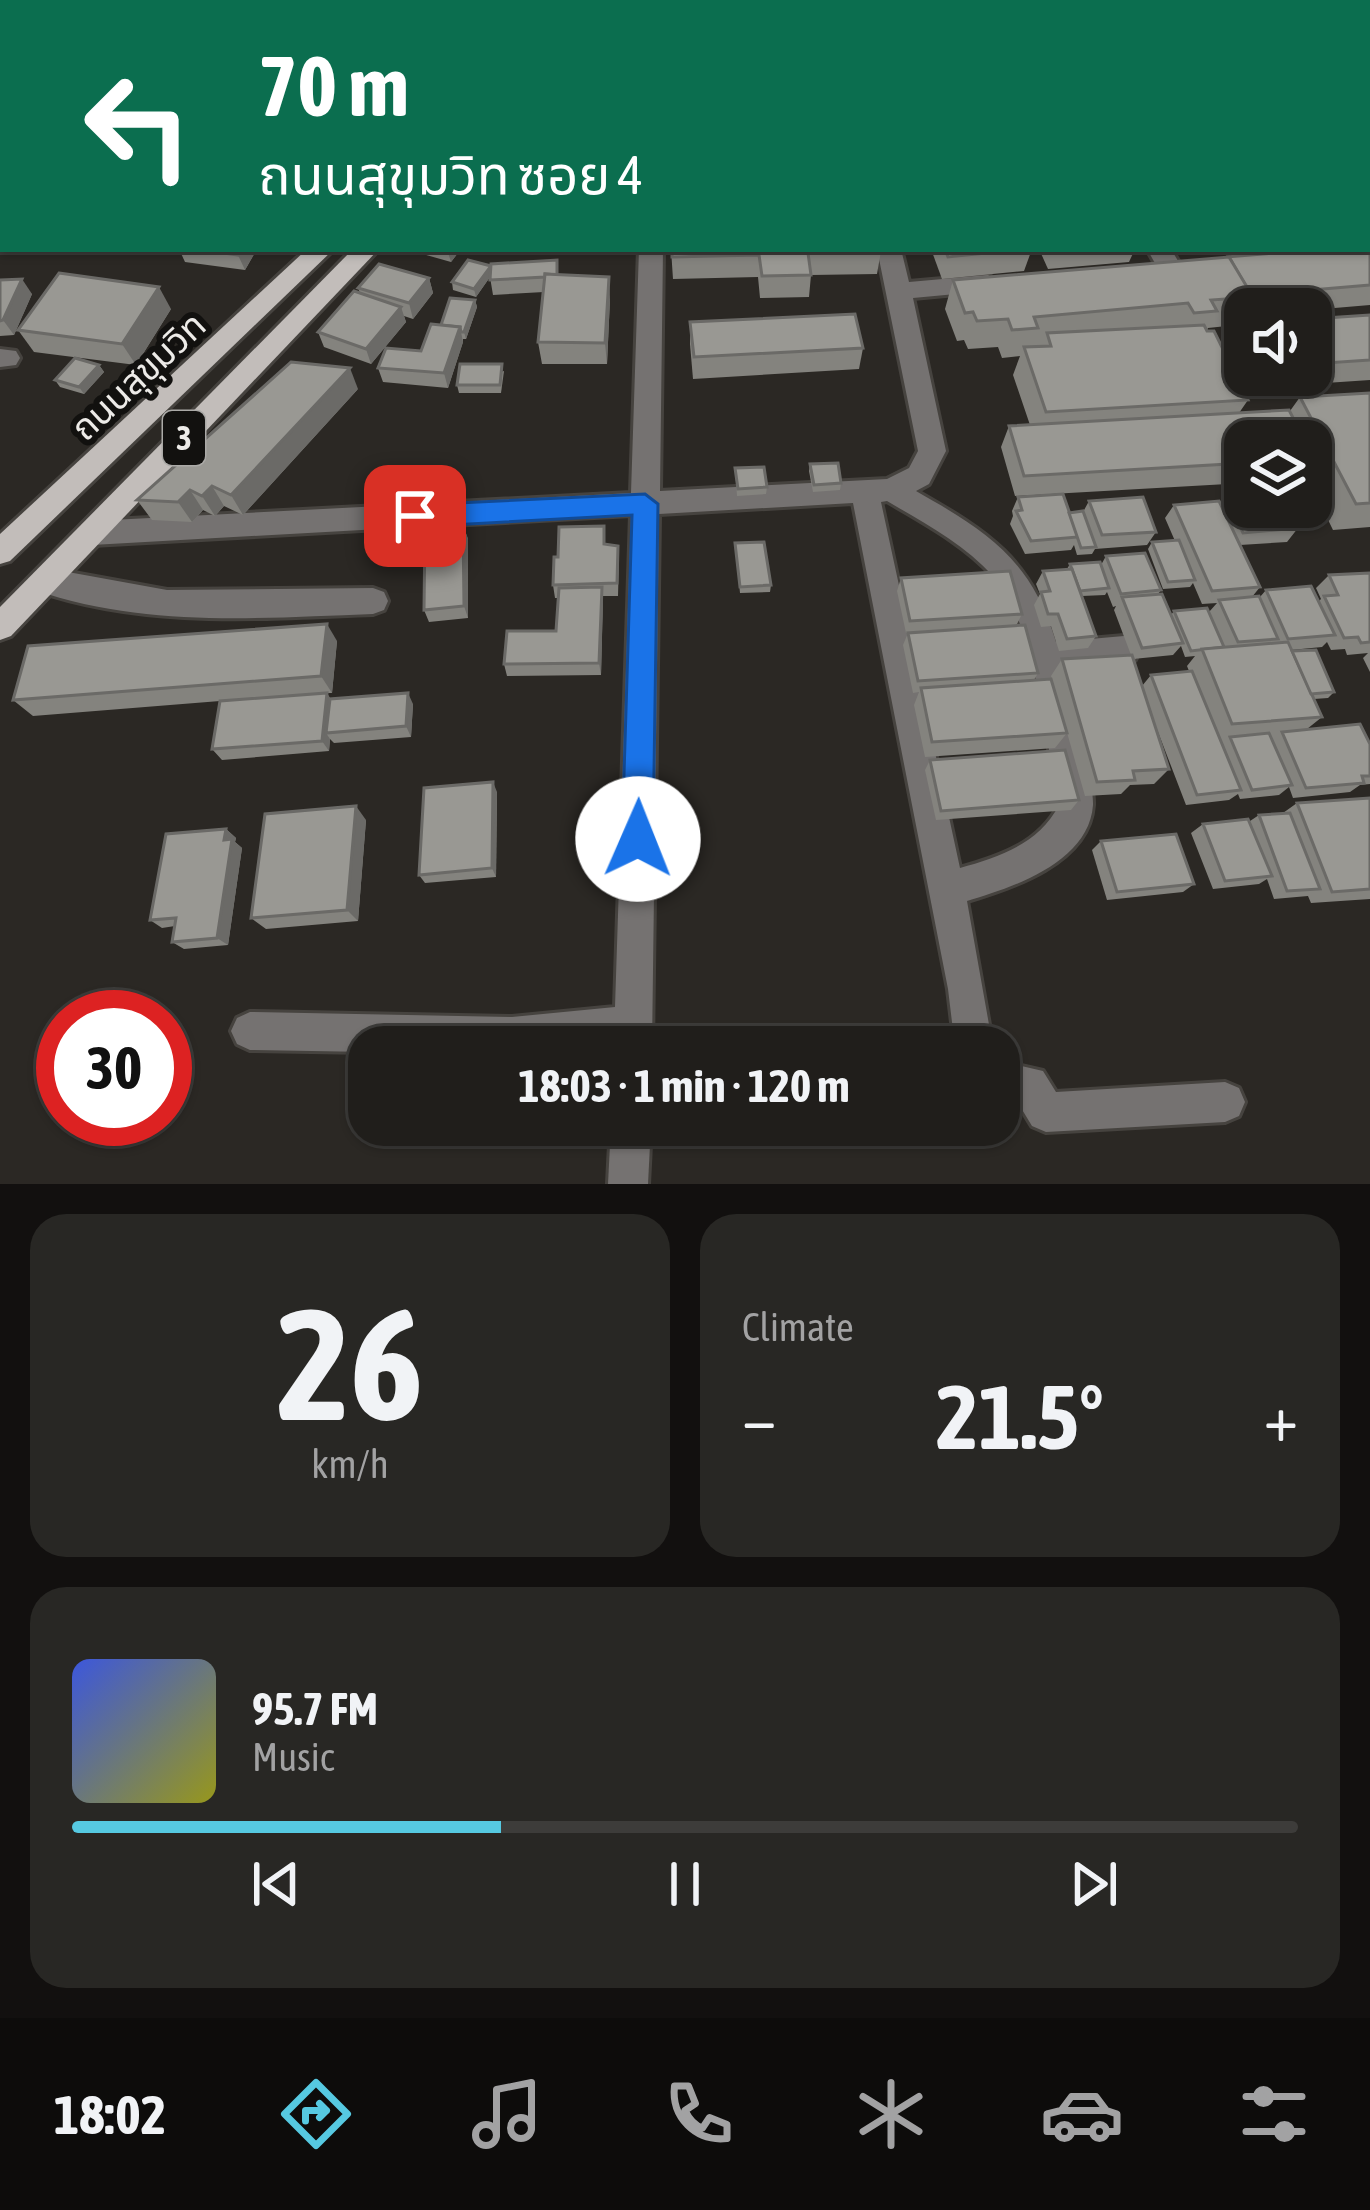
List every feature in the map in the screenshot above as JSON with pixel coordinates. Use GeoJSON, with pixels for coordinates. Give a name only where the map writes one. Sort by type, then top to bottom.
{"type":"FeatureCollection","features":[{"type":"Feature","properties":{"kind":"main road","name":"ถนนสุขุมวิท"},"geometry":{"type":"LineString","coordinates":[[0,552],[319,252]]}},
{"type":"Feature","properties":{"kind":"main road","name":"ถนนสุขุมวิท"},"geometry":{"type":"LineString","coordinates":[[0,627],[364,252]]}},
{"type":"Feature","properties":{"kind":"street"},"geometry":{"type":"LineString","coordinates":[[634,1026],[650,252]]}},
{"type":"Feature","properties":{"kind":"street"},"geometry":{"type":"LineString","coordinates":[[92,532],[878,490],[919,476],[932,451],[890,252]]}},
{"type":"Feature","properties":{"kind":"street"},"geometry":{"type":"LineString","coordinates":[[899,291],[1012,280]]}},
{"type":"Feature","properties":{"kind":"street"},"geometry":{"type":"LineString","coordinates":[[878,490],[943,521],[1008,573],[1030,613],[1076,806],[1058,840],[1027,860],[991,878],[946,889]]}},
{"type":"Feature","properties":{"kind":"street"},"geometry":{"type":"LineString","coordinates":[[878,490],[970,1026]]}},
{"type":"Feature","properties":{"kind":"street"},"geometry":{"type":"LineString","coordinates":[[46,581],[130,602],[180,607],[373,601]]}},
{"type":"Feature","properties":{"kind":"street"},"geometry":{"type":"LineString","coordinates":[[1042,657],[1124,650]]}},
{"type":"Feature","properties":{"kind":"street"},"geometry":{"type":"LineString","coordinates":[[250,1031],[348,1033]]}},
{"type":"Feature","properties":{"kind":"street"},"geometry":{"type":"LineString","coordinates":[[1020,1083],[1029,1085],[1046,1112],[1225,1102]]}},
{"type":"Feature","properties":{"kind":"street"},"geometry":{"type":"LineString","coordinates":[[628,1184],[630,1146]]}},
{"type":"Feature","properties":{"kind":"building"},"geometry":{"type":"Polygon","coordinates":[[[672,252],[844,252],[808,253],[811,275],[762,276],[759,255],[672,257],[672,252]]]}},
{"type":"Feature","properties":{"kind":"building"},"geometry":{"type":"Polygon","coordinates":[[[946,252],[996,252],[948,257],[946,252]]]}},
{"type":"Feature","properties":{"kind":"building"},"geometry":{"type":"Polygon","coordinates":[[[1370,252],[1370,285],[1247,288],[1229,257],[1370,252]]]}},
{"type":"Feature","properties":{"kind":"building"},"geometry":{"type":"Polygon","coordinates":[[[1229,257],[1248,288],[1224,288],[1224,299],[1211,300],[1217,311],[1194,313],[1188,303],[1034,317],[1038,328],[1012,330],[1008,319],[977,321],[973,312],[965,313],[953,280],[1229,257]]]}},
{"type":"Feature","properties":{"kind":"building"},"geometry":{"type":"Polygon","coordinates":[[[468,260],[491,266],[474,289],[452,282],[468,260]]]}},
{"type":"Feature","properties":{"kind":"building"},"geometry":{"type":"Polygon","coordinates":[[[557,260],[557,275],[490,280],[491,264],[557,260]]]}},
{"type":"Feature","properties":{"kind":"building"},"geometry":{"type":"Polygon","coordinates":[[[379,264],[429,278],[409,303],[358,288],[379,264]]]}},
{"type":"Feature","properties":{"kind":"building"},"geometry":{"type":"Polygon","coordinates":[[[59,273],[159,287],[122,344],[18,330],[59,273]]]}},
{"type":"Feature","properties":{"kind":"building"},"geometry":{"type":"Polygon","coordinates":[[[545,274],[609,277],[605,343],[538,342],[545,274]]]}},
{"type":"Feature","properties":{"kind":"building"},"geometry":{"type":"Polygon","coordinates":[[[22,279],[3,320],[0,321],[0,280],[22,279]]]}},
{"type":"Feature","properties":{"kind":"building"},"geometry":{"type":"Polygon","coordinates":[[[354,291],[401,307],[366,349],[318,332],[354,291]]]}},
{"type":"Feature","properties":{"kind":"building"},"geometry":{"type":"Polygon","coordinates":[[[450,298],[475,300],[464,332],[460,327],[441,325],[450,298]]]}},
{"type":"Feature","properties":{"kind":"building"},"geometry":{"type":"Polygon","coordinates":[[[855,314],[863,348],[694,357],[690,322],[855,314]]]}},
{"type":"Feature","properties":{"kind":"building"},"geometry":{"type":"Polygon","coordinates":[[[1370,315],[1370,360],[1332,363],[1332,318],[1370,315]]]}},
{"type":"Feature","properties":{"kind":"building"},"geometry":{"type":"Polygon","coordinates":[[[431,324],[460,327],[444,373],[378,368],[386,348],[421,351],[431,324]]]}},
{"type":"Feature","properties":{"kind":"building"},"geometry":{"type":"Polygon","coordinates":[[[1204,325],[1207,331],[1214,331],[1224,351],[1224,396],[1246,396],[1248,400],[1046,412],[1024,347],[1051,346],[1047,333],[1204,325]]]}},
{"type":"Feature","properties":{"kind":"building"},"geometry":{"type":"Polygon","coordinates":[[[75,358],[99,365],[79,387],[55,380],[75,358]]]}},
{"type":"Feature","properties":{"kind":"building"},"geometry":{"type":"Polygon","coordinates":[[[291,362],[350,368],[231,495],[212,486],[202,496],[190,490],[178,502],[137,500],[291,362]]]}},
{"type":"Feature","properties":{"kind":"building"},"geometry":{"type":"Polygon","coordinates":[[[460,364],[502,364],[500,385],[457,385],[460,364]]]}},
{"type":"Feature","properties":{"kind":"building"},"geometry":{"type":"Polygon","coordinates":[[[1370,393],[1370,503],[1356,504],[1332,458],[1332,420],[1312,420],[1300,397],[1370,393]]]}},
{"type":"Feature","properties":{"kind":"building"},"geometry":{"type":"Polygon","coordinates":[[[1289,410],[1294,420],[1224,420],[1224,464],[1024,476],[1009,426],[1289,410]]]}},
{"type":"Feature","properties":{"kind":"building"},"geometry":{"type":"Polygon","coordinates":[[[838,463],[841,483],[814,485],[810,464],[838,463]]]}},
{"type":"Feature","properties":{"kind":"building"},"geometry":{"type":"Polygon","coordinates":[[[764,467],[767,487],[738,489],[735,468],[764,467]]]}},
{"type":"Feature","properties":{"kind":"building"},"geometry":{"type":"Polygon","coordinates":[[[1063,494],[1078,537],[1031,541],[1016,511],[1022,510],[1018,497],[1063,494]]]}},
{"type":"Feature","properties":{"kind":"building"},"geometry":{"type":"Polygon","coordinates":[[[1143,497],[1156,532],[1102,535],[1089,501],[1143,497]]]}},
{"type":"Feature","properties":{"kind":"building"},"geometry":{"type":"Polygon","coordinates":[[[1219,501],[1224,528],[1232,528],[1260,587],[1212,591],[1174,505],[1219,501]]]}},
{"type":"Feature","properties":{"kind":"building"},"geometry":{"type":"Polygon","coordinates":[[[1083,511],[1096,547],[1081,548],[1069,513],[1083,511]]]}},
{"type":"Feature","properties":{"kind":"building"},"geometry":{"type":"Polygon","coordinates":[[[463,525],[464,606],[424,610],[425,529],[463,525]]]}},
{"type":"Feature","properties":{"kind":"building"},"geometry":{"type":"Polygon","coordinates":[[[604,526],[604,544],[618,546],[617,583],[553,585],[559,527],[604,526]]]}},
{"type":"Feature","properties":{"kind":"building"},"geometry":{"type":"Polygon","coordinates":[[[1241,528],[1298,528],[1243,533],[1241,528]]]}},
{"type":"Feature","properties":{"kind":"building"},"geometry":{"type":"Polygon","coordinates":[[[1179,540],[1195,580],[1168,582],[1152,542],[1179,540]]]}},
{"type":"Feature","properties":{"kind":"building"},"geometry":{"type":"Polygon","coordinates":[[[764,542],[771,585],[740,587],[735,543],[764,542]]]}},
{"type":"Feature","properties":{"kind":"building"},"geometry":{"type":"Polygon","coordinates":[[[1145,553],[1161,590],[1121,594],[1106,556],[1145,553]]]}},
{"type":"Feature","properties":{"kind":"building"},"geometry":{"type":"Polygon","coordinates":[[[1100,562],[1109,588],[1080,591],[1070,564],[1100,562]]]}},
{"type":"Feature","properties":{"kind":"building"},"geometry":{"type":"Polygon","coordinates":[[[1072,569],[1096,636],[1067,639],[1058,614],[1048,614],[1041,592],[1050,591],[1043,571],[1072,569]]]}},
{"type":"Feature","properties":{"kind":"building"},"geometry":{"type":"Polygon","coordinates":[[[1010,571],[1022,614],[910,621],[901,578],[1010,571]]]}},
{"type":"Feature","properties":{"kind":"building"},"geometry":{"type":"Polygon","coordinates":[[[1370,573],[1370,642],[1361,643],[1358,637],[1344,638],[1324,596],[1338,595],[1329,575],[1370,573]]]}},
{"type":"Feature","properties":{"kind":"building"},"geometry":{"type":"Polygon","coordinates":[[[1311,586],[1335,635],[1288,639],[1266,590],[1311,586]]]}},
{"type":"Feature","properties":{"kind":"building"},"geometry":{"type":"Polygon","coordinates":[[[602,587],[599,663],[504,664],[507,631],[556,631],[559,588],[602,587]]]}},
{"type":"Feature","properties":{"kind":"building"},"geometry":{"type":"Polygon","coordinates":[[[1162,594],[1183,643],[1142,648],[1122,597],[1162,594]]]}},
{"type":"Feature","properties":{"kind":"building"},"geometry":{"type":"Polygon","coordinates":[[[1259,596],[1278,639],[1238,642],[1219,600],[1259,596]]]}},
{"type":"Feature","properties":{"kind":"building"},"geometry":{"type":"Polygon","coordinates":[[[1207,608],[1224,647],[1191,651],[1174,611],[1207,608]]]}},
{"type":"Feature","properties":{"kind":"building"},"geometry":{"type":"Polygon","coordinates":[[[327,624],[321,676],[13,700],[28,646],[327,624]]]}},
{"type":"Feature","properties":{"kind":"building"},"geometry":{"type":"Polygon","coordinates":[[[1025,625],[1038,673],[918,681],[908,633],[1025,625]]]}},
{"type":"Feature","properties":{"kind":"building"},"geometry":{"type":"Polygon","coordinates":[[[1288,642],[1322,717],[1232,724],[1202,649],[1288,642]]]}},
{"type":"Feature","properties":{"kind":"building"},"geometry":{"type":"Polygon","coordinates":[[[1316,650],[1334,692],[1311,694],[1292,651],[1316,650]]]}},
{"type":"Feature","properties":{"kind":"building"},"geometry":{"type":"Polygon","coordinates":[[[1132,655],[1169,769],[1133,771],[1135,780],[1097,782],[1062,659],[1132,655]]]}},
{"type":"Feature","properties":{"kind":"building"},"geometry":{"type":"Polygon","coordinates":[[[1192,671],[1241,790],[1197,795],[1151,675],[1192,671]]]}},
{"type":"Feature","properties":{"kind":"building"},"geometry":{"type":"Polygon","coordinates":[[[1051,679],[1067,733],[932,742],[921,688],[1051,679]]]}},
{"type":"Feature","properties":{"kind":"building"},"geometry":{"type":"Polygon","coordinates":[[[327,693],[322,741],[212,749],[220,701],[327,693]]]}},
{"type":"Feature","properties":{"kind":"building"},"geometry":{"type":"Polygon","coordinates":[[[408,693],[406,726],[326,733],[330,699],[408,693]]]}},
{"type":"Feature","properties":{"kind":"building"},"geometry":{"type":"Polygon","coordinates":[[[1360,724],[1370,744],[1370,776],[1362,776],[1364,783],[1306,788],[1282,732],[1360,724]]]}},
{"type":"Feature","properties":{"kind":"building"},"geometry":{"type":"Polygon","coordinates":[[[1269,733],[1292,785],[1252,790],[1230,737],[1269,733]]]}},
{"type":"Feature","properties":{"kind":"building"},"geometry":{"type":"Polygon","coordinates":[[[1065,750],[1079,800],[941,811],[930,760],[1065,750]]]}},
{"type":"Feature","properties":{"kind":"building"},"geometry":{"type":"Polygon","coordinates":[[[493,782],[492,868],[419,875],[424,788],[493,782]]]}},
{"type":"Feature","properties":{"kind":"building"},"geometry":{"type":"Polygon","coordinates":[[[1370,798],[1370,889],[1332,892],[1297,803],[1370,798]]]}},
{"type":"Feature","properties":{"kind":"building"},"geometry":{"type":"Polygon","coordinates":[[[356,806],[347,910],[251,918],[265,814],[356,806]]]}},
{"type":"Feature","properties":{"kind":"building"},"geometry":{"type":"Polygon","coordinates":[[[1290,813],[1320,889],[1287,891],[1259,815],[1290,813]]]}},
{"type":"Feature","properties":{"kind":"building"},"geometry":{"type":"Polygon","coordinates":[[[1248,819],[1272,876],[1225,881],[1203,824],[1248,819]]]}},
{"type":"Feature","properties":{"kind":"building"},"geometry":{"type":"Polygon","coordinates":[[[226,829],[224,840],[232,839],[217,938],[172,942],[176,918],[150,920],[166,834],[226,829]]]}},
{"type":"Feature","properties":{"kind":"building"},"geometry":{"type":"Polygon","coordinates":[[[1176,834],[1194,884],[1117,892],[1101,841],[1176,834]]]}},
{"type":"Feature","properties":{"kind":"route"},"geometry":{"type":"LineString","coordinates":[[415,516],[645,504],[638,839]]}}]}
